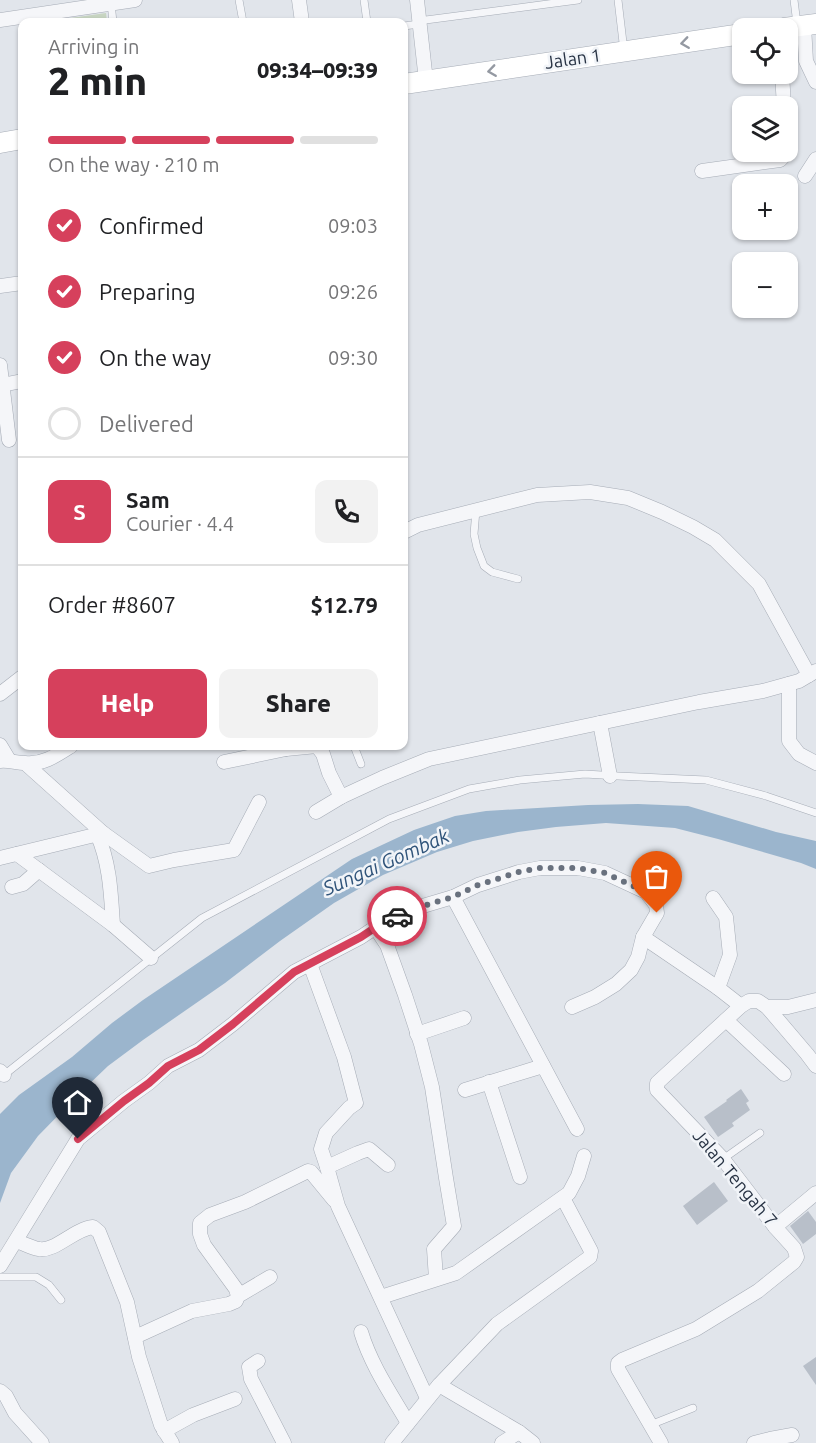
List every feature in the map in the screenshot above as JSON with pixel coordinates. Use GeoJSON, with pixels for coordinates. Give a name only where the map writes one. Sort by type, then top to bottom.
{"type":"FeatureCollection","features":[{"type":"Feature","properties":{"kind":"street"},"geometry":{"type":"LineString","coordinates":[[0,20],[135,0]]}},
{"type":"Feature","properties":{"kind":"street"},"geometry":{"type":"LineString","coordinates":[[299,0],[301,18]]}},
{"type":"Feature","properties":{"kind":"street"},"geometry":{"type":"LineString","coordinates":[[417,0],[426,81]]}},
{"type":"Feature","properties":{"kind":"street"},"geometry":{"type":"LineString","coordinates":[[800,26],[806,61],[816,82]]}},
{"type":"Feature","properties":{"kind":"street","name":"Jalan 1"},"geometry":{"type":"LineString","coordinates":[[408,83],[732,36]]}},
{"type":"Feature","properties":{"kind":"street"},"geometry":{"type":"LineString","coordinates":[[0,143],[18,141]]}},
{"type":"Feature","properties":{"kind":"street"},"geometry":{"type":"LineString","coordinates":[[805,176],[816,159]]}},
{"type":"Feature","properties":{"kind":"street"},"geometry":{"type":"LineString","coordinates":[[702,171],[766,162]]}},
{"type":"Feature","properties":{"kind":"street"},"geometry":{"type":"LineString","coordinates":[[0,286],[18,284]]}},
{"type":"Feature","properties":{"kind":"street"},"geometry":{"type":"LineString","coordinates":[[0,365],[9,440]]}},
{"type":"Feature","properties":{"kind":"street"},"geometry":{"type":"LineString","coordinates":[[2,385],[18,382]]}},
{"type":"Feature","properties":{"kind":"street"},"geometry":{"type":"LineString","coordinates":[[316,812],[341,797],[429,759],[699,702],[753,693],[799,681],[812,673],[759,584],[715,540],[662,512],[628,498],[590,492],[537,495],[418,525],[408,530]]}},
{"type":"Feature","properties":{"kind":"street"},"geometry":{"type":"LineString","coordinates":[[0,694],[18,680]]}},
{"type":"Feature","properties":{"kind":"street"},"geometry":{"type":"LineString","coordinates":[[789,684],[789,741],[799,754],[816,764]]}},
{"type":"Feature","properties":{"kind":"street"},"geometry":{"type":"LineString","coordinates":[[600,723],[610,776]]}},
{"type":"Feature","properties":{"kind":"street"},"geometry":{"type":"LineString","coordinates":[[0,745],[4,760],[26,764],[44,762],[64,750]]}},
{"type":"Feature","properties":{"kind":"street"},"geometry":{"type":"LineString","coordinates":[[224,762],[273,750]]}},
{"type":"Feature","properties":{"kind":"street"},"geometry":{"type":"LineString","coordinates":[[320,750],[341,797]]}},
{"type":"Feature","properties":{"kind":"street"},"geometry":{"type":"LineString","coordinates":[[26,764],[100,834],[149,866],[234,850],[259,801]]}},
{"type":"Feature","properties":{"kind":"street"},"geometry":{"type":"LineString","coordinates":[[0,858],[100,834]]}},
{"type":"Feature","properties":{"kind":"street"},"geometry":{"type":"LineString","coordinates":[[100,834],[110,879],[113,926]]}},
{"type":"Feature","properties":{"kind":"street"},"geometry":{"type":"LineString","coordinates":[[17,854],[113,926],[151,958]]}},
{"type":"Feature","properties":{"kind":"street"},"geometry":{"type":"LineString","coordinates":[[0,1266],[78,1139],[168,1066],[199,1050],[233,1024],[294,972],[361,937],[388,919],[453,897],[478,885],[540,868],[578,868],[605,873],[646,892],[656,905],[657,913],[643,937],[638,957],[631,970],[616,984],[572,1008]]}},
{"type":"Feature","properties":{"kind":"street"},"geometry":{"type":"LineString","coordinates":[[12,887],[23,884],[39,870]]}},
{"type":"Feature","properties":{"kind":"street"},"geometry":{"type":"LineString","coordinates":[[453,897],[577,1129]]}},
{"type":"Feature","properties":{"kind":"street"},"geometry":{"type":"LineString","coordinates":[[713,898],[726,917],[730,955],[718,988]]}},
{"type":"Feature","properties":{"kind":"street"},"geometry":{"type":"LineString","coordinates":[[375,927],[387,945],[432,1087],[454,1226],[434,1249],[436,1279]]}},
{"type":"Feature","properties":{"kind":"street"},"geometry":{"type":"LineString","coordinates":[[643,937],[741,1006],[749,1001],[758,1001],[767,1007],[816,1066]]}},
{"type":"Feature","properties":{"kind":"street"},"geometry":{"type":"LineString","coordinates":[[310,964],[344,1057],[356,1103],[326,1133],[321,1149],[338,1206],[428,1398]]}},
{"type":"Feature","properties":{"kind":"street"},"geometry":{"type":"LineString","coordinates":[[767,1007],[788,1006],[816,1000]]}},
{"type":"Feature","properties":{"kind":"street","name":"Jalan Tengah 7"},"geometry":{"type":"LineString","coordinates":[[650,1425],[618,1369],[618,1363],[696,1329],[758,1291],[797,1257],[794,1248],[723,1159],[657,1090],[657,1083],[741,1006]]}},
{"type":"Feature","properties":{"kind":"street"},"geometry":{"type":"LineString","coordinates":[[417,1034],[464,1018]]}},
{"type":"Feature","properties":{"kind":"street"},"geometry":{"type":"LineString","coordinates":[[726,1020],[784,1074]]}},
{"type":"Feature","properties":{"kind":"street"},"geometry":{"type":"LineString","coordinates":[[465,1090],[543,1066]]}},
{"type":"Feature","properties":{"kind":"street"},"geometry":{"type":"LineString","coordinates":[[489,1082],[520,1177]]}},
{"type":"Feature","properties":{"kind":"street"},"geometry":{"type":"LineString","coordinates":[[327,1167],[369,1149],[388,1165]]}},
{"type":"Feature","properties":{"kind":"street"},"geometry":{"type":"LineString","coordinates":[[381,1297],[456,1273],[563,1198],[573,1186],[584,1156]]}},
{"type":"Feature","properties":{"kind":"street"},"geometry":{"type":"LineString","coordinates":[[135,1337],[192,1311],[236,1301],[236,1289],[204,1245],[200,1234],[200,1223],[210,1215],[245,1202],[308,1171],[338,1206]]}},
{"type":"Feature","properties":{"kind":"street"},"geometry":{"type":"LineString","coordinates":[[775,1227],[816,1192]]}},
{"type":"Feature","properties":{"kind":"street"},"geometry":{"type":"LineString","coordinates":[[392,1443],[439,1384],[497,1324],[590,1257],[591,1251],[563,1198]]}},
{"type":"Feature","properties":{"kind":"street"},"geometry":{"type":"LineString","coordinates":[[16,1241],[40,1249],[49,1248],[85,1228],[93,1227],[99,1232],[127,1302],[139,1357],[161,1425],[172,1443]]}},
{"type":"Feature","properties":{"kind":"street"},"geometry":{"type":"LineString","coordinates":[[237,1296],[270,1277]]}},
{"type":"Feature","properties":{"kind":"street"},"geometry":{"type":"LineString","coordinates":[[361,1332],[372,1362],[408,1423]]}},
{"type":"Feature","properties":{"kind":"street"},"geometry":{"type":"LineString","coordinates":[[258,1361],[249,1368],[251,1379],[284,1443]]}},
{"type":"Feature","properties":{"kind":"street"},"geometry":{"type":"LineString","coordinates":[[439,1384],[519,1432],[533,1443]]}},
{"type":"Feature","properties":{"kind":"street"},"geometry":{"type":"LineString","coordinates":[[0,1391],[6,1396],[15,1413],[42,1443]]}},
{"type":"Feature","properties":{"kind":"street"},"geometry":{"type":"LineString","coordinates":[[164,1431],[186,1418],[235,1399]]}},
{"type":"Feature","properties":{"kind":"street"},"geometry":{"type":"LineString","coordinates":[[650,1425],[661,1443]]}},
{"type":"Feature","properties":{"kind":"street"},"geometry":{"type":"LineString","coordinates":[[502,1443],[519,1432]]}},
{"type":"Feature","properties":{"kind":"street"},"geometry":{"type":"LineString","coordinates":[[754,1443],[792,1435]]}},
{"type":"Feature","properties":{"kind":"lane"},"geometry":{"type":"LineString","coordinates":[[239,0],[242,18]]}},
{"type":"Feature","properties":{"kind":"lane"},"geometry":{"type":"LineString","coordinates":[[364,0],[366,18]]}},
{"type":"Feature","properties":{"kind":"lane"},"geometry":{"type":"LineString","coordinates":[[408,25],[578,0]]}},
{"type":"Feature","properties":{"kind":"lane"},"geometry":{"type":"LineString","coordinates":[[618,0],[624,52]]}},
{"type":"Feature","properties":{"kind":"lane"},"geometry":{"type":"LineString","coordinates":[[794,0],[800,26]]}},
{"type":"Feature","properties":{"kind":"lane"},"geometry":{"type":"LineString","coordinates":[[111,2],[113,18]]}},
{"type":"Feature","properties":{"kind":"lane"},"geometry":{"type":"LineString","coordinates":[[476,510],[474,534],[484,566],[492,572],[518,579]]}},
{"type":"Feature","properties":{"kind":"lane"},"geometry":{"type":"LineString","coordinates":[[356,750],[361,764]]}},
{"type":"Feature","properties":{"kind":"lane"},"geometry":{"type":"LineString","coordinates":[[2,1073],[202,918],[389,819],[469,789],[520,780],[585,774],[706,780],[766,796],[816,813]]}},
{"type":"Feature","properties":{"kind":"lane"},"geometry":{"type":"LineString","coordinates":[[723,1159],[760,1133]]}},
{"type":"Feature","properties":{"kind":"lane"},"geometry":{"type":"LineString","coordinates":[[0,1277],[36,1278],[49,1285],[62,1300]]}},
{"type":"Feature","properties":{"kind":"lane"},"geometry":{"type":"LineString","coordinates":[[650,1425],[693,1408]]}},
{"type":"Feature","properties":{"kind":"green space"},"geometry":{"type":"Polygon","coordinates":[[[106,13],[107,18],[70,18],[106,13]]]}},
{"type":"Feature","properties":{"kind":"water","name":"Sungai Gombak"},"geometry":{"type":"Polygon","coordinates":[[[638,804],[688,806],[776,832],[816,841],[816,869],[675,828],[606,823],[518,832],[473,841],[437,852],[383,875],[334,903],[108,1066],[38,1136],[11,1173],[0,1203],[0,1114],[19,1095],[72,1057],[143,1000],[352,859],[414,830],[455,816],[486,811],[638,804]]]}},
{"type":"Feature","properties":{"kind":"building"},"geometry":{"type":"Polygon","coordinates":[[[741,1089],[749,1101],[746,1103],[750,1110],[732,1123],[734,1126],[718,1137],[704,1117],[741,1089]]]}},
{"type":"Feature","properties":{"kind":"building"},"geometry":{"type":"Polygon","coordinates":[[[714,1182],[728,1201],[697,1225],[683,1206],[714,1182]]]}},
{"type":"Feature","properties":{"kind":"building"},"geometry":{"type":"Polygon","coordinates":[[[808,1211],[816,1222],[816,1234],[803,1244],[790,1226],[808,1211]]]}},
{"type":"Feature","properties":{"kind":"building"},"geometry":{"type":"Polygon","coordinates":[[[816,1357],[816,1385],[803,1366],[816,1357]]]}},
{"type":"Feature","properties":{"kind":"way so far"},"geometry":{"type":"LineString","coordinates":[[397,916],[453,897],[478,885],[540,868],[578,868],[605,873],[646,892],[656,905],[657,913]]}},
{"type":"Feature","properties":{"kind":"route"},"geometry":{"type":"LineString","coordinates":[[78,1139],[168,1066],[199,1050],[233,1024],[294,972],[397,916]]}}]}
